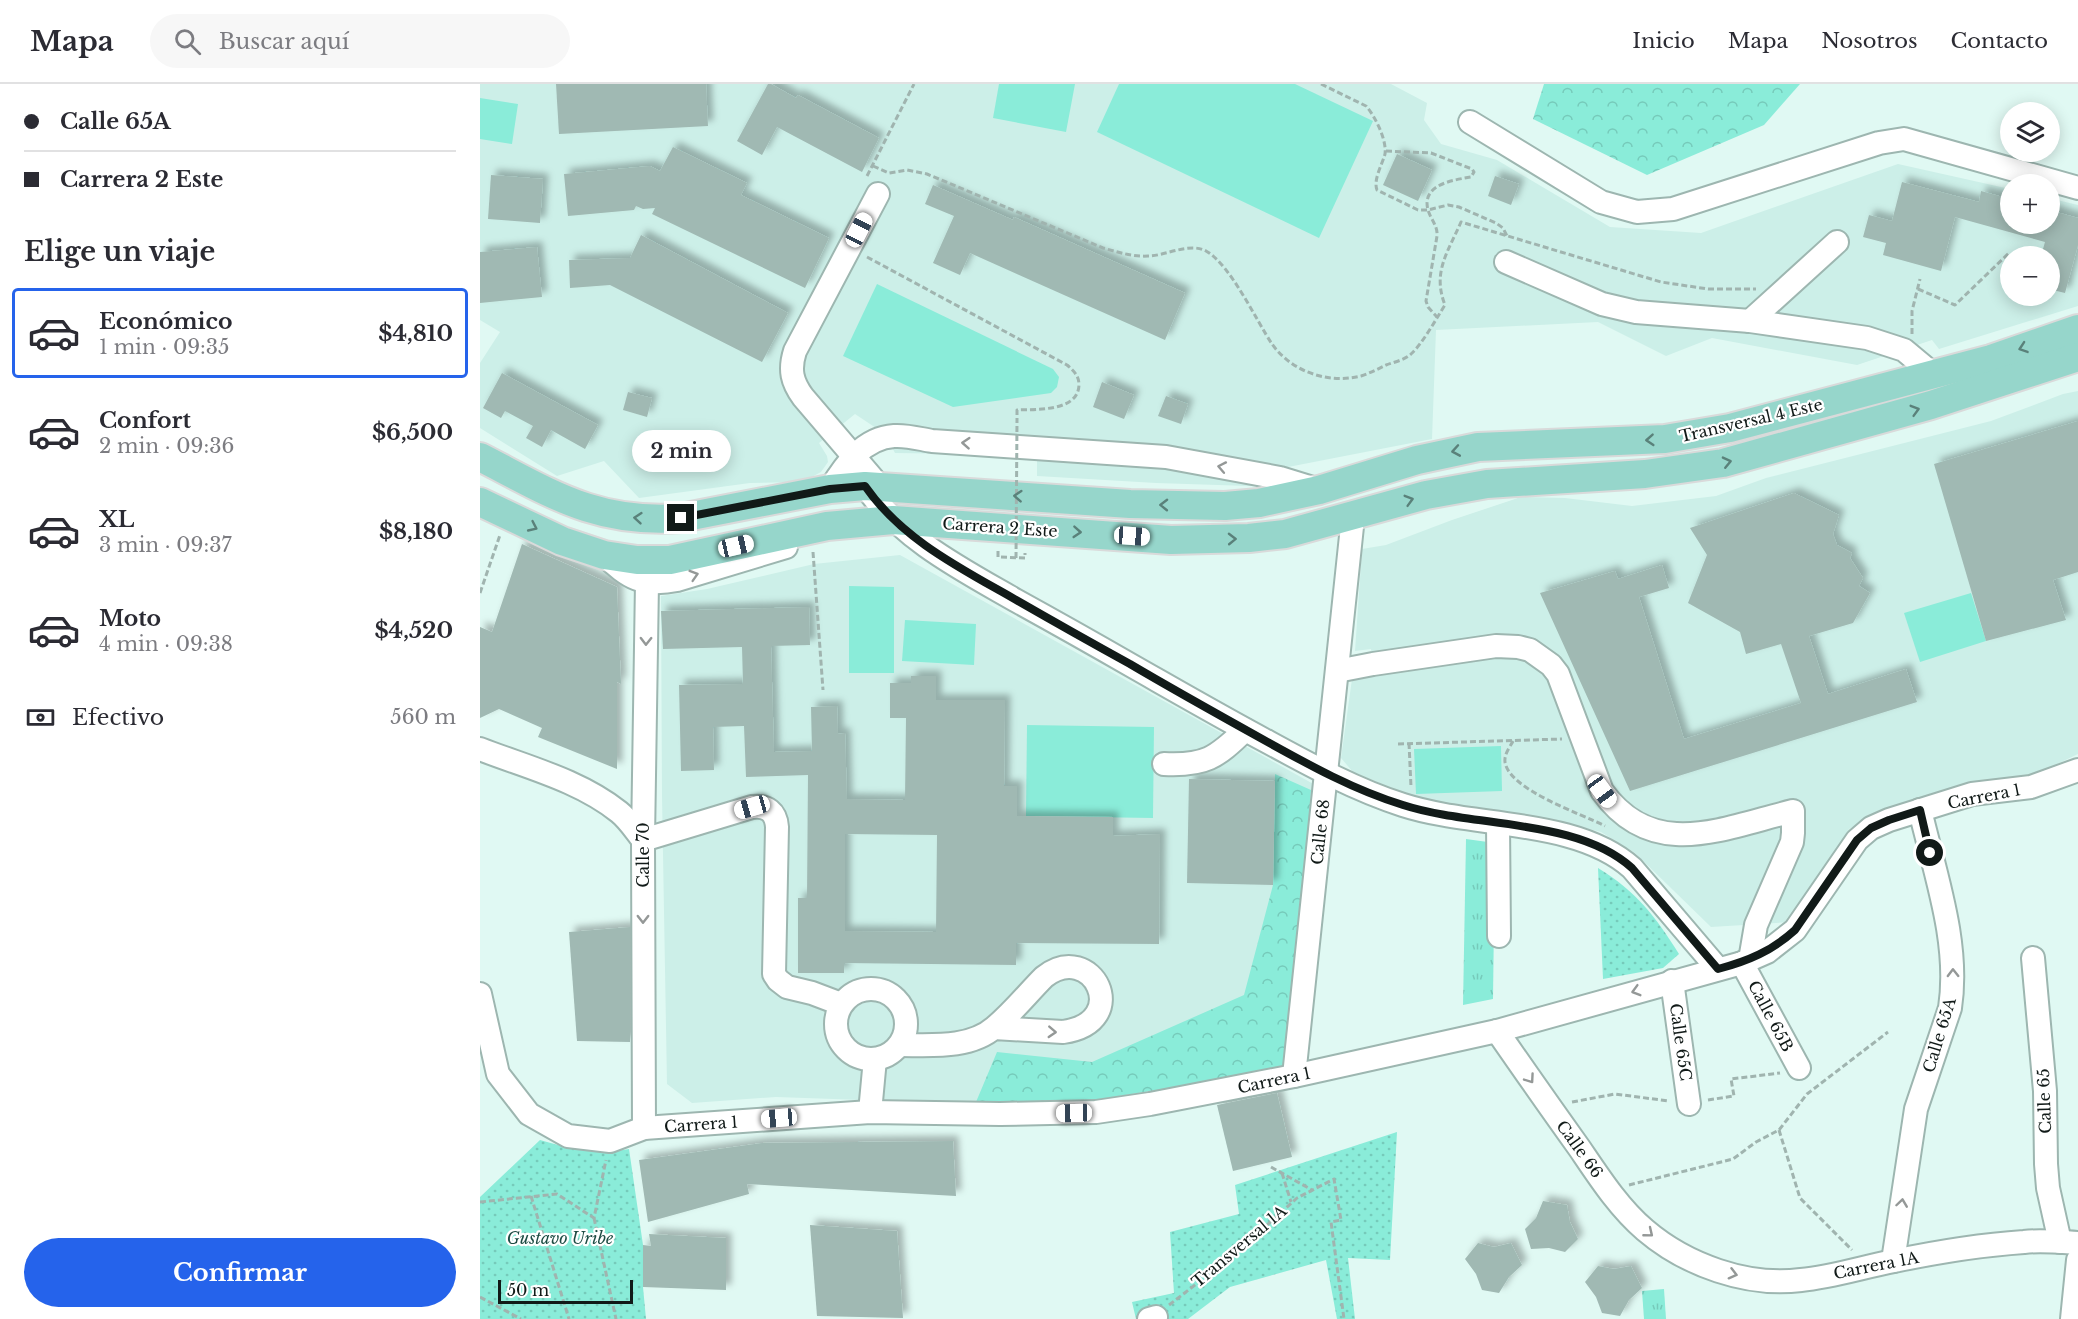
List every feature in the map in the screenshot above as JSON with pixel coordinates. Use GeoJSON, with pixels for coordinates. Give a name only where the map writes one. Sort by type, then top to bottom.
{"type":"FeatureCollection","features":[{"type":"Feature","properties":{"kind":"main road","name":"Transversal 4 Este"},"geometry":{"type":"LineString","coordinates":[[1346,482],[1417,460],[1478,447],[1633,441],[1696,435],[1730,428],[1991,359],[2078,329]]}},
{"type":"Feature","properties":{"kind":"main road","name":"Transversal 4 Este"},"geometry":{"type":"LineString","coordinates":[[1353,517],[1426,495],[1487,484],[1655,473],[1723,463],[1931,405],[2078,357]]}},
{"type":"Feature","properties":{"kind":"main road","name":"Carrera 2 Este"},"geometry":{"type":"LineString","coordinates":[[480,457],[557,497],[607,514],[634,518],[681,518],[830,489],[872,486],[1130,504],[1225,506],[1259,503],[1346,482]]}},
{"type":"Feature","properties":{"kind":"main road","name":"Carrera 2 Este"},"geometry":{"type":"LineString","coordinates":[[480,502],[562,541],[604,555],[637,560],[670,560],[820,538],[893,520],[1171,540],[1249,538],[1285,534],[1353,517]]}},
{"type":"Feature","properties":{"kind":"street"},"geometry":{"type":"LineString","coordinates":[[1470,122],[1601,202],[1637,212],[1672,209],[1879,143],[1905,140],[2078,188]]}},
{"type":"Feature","properties":{"kind":"street"},"geometry":{"type":"LineString","coordinates":[[872,185],[850,248],[795,351],[791,368],[795,386],[852,456],[872,486],[880,507],[893,520],[963,570],[1326,774],[1410,807],[1453,817],[1560,833],[1593,843],[1620,857],[1718,969]]}},
{"type":"Feature","properties":{"kind":"street"},"geometry":{"type":"LineString","coordinates":[[1750,321],[1837,242]]}},
{"type":"Feature","properties":{"kind":"street"},"geometry":{"type":"LineString","coordinates":[[1506,262],[1618,309],[1750,321],[1873,340],[1904,350],[1934,375]]}},
{"type":"Feature","properties":{"kind":"street"},"geometry":{"type":"LineString","coordinates":[[830,489],[852,456],[875,442],[897,436],[972,444],[1135,453],[1280,478],[1319,490]]}},
{"type":"Feature","properties":{"kind":"street","name":"Calle 68"},"geometry":{"type":"LineString","coordinates":[[1294,1077],[1353,517]]}},
{"type":"Feature","properties":{"kind":"street"},"geometry":{"type":"LineString","coordinates":[[604,555],[630,577],[662,583],[820,538]]}},
{"type":"Feature","properties":{"kind":"street","name":"Calle 70"},"geometry":{"type":"LineString","coordinates":[[644,1128],[643,840],[647,582]]}},
{"type":"Feature","properties":{"kind":"street"},"geometry":{"type":"LineString","coordinates":[[1337,671],[1496,646],[1518,647],[1541,656],[1558,674],[1602,791],[1611,805],[1632,822],[1652,831],[1678,835],[1695,834],[1792,811],[1791,842],[1756,925],[1746,961]]}},
{"type":"Feature","properties":{"kind":"street"},"geometry":{"type":"LineString","coordinates":[[1164,764],[1190,765],[1210,759],[1245,730]]}},
{"type":"Feature","properties":{"kind":"street"},"geometry":{"type":"LineString","coordinates":[[480,749],[592,794],[621,813],[643,840],[752,807],[759,806],[769,809],[774,815],[777,827],[774,974],[787,987],[841,1004]]}},
{"type":"Feature","properties":{"kind":"street","name":"Carrera 1"},"geometry":{"type":"LineString","coordinates":[[480,994],[498,1074],[529,1114],[568,1136],[610,1141],[644,1128],[870,1112],[1000,1114],[1096,1112],[1204,1095],[1294,1077],[1497,1031],[1746,961],[1782,942],[1795,930],[1857,840],[1871,828],[1889,820],[1972,795],[2031,787],[2078,770]]}},
{"type":"Feature","properties":{"kind":"street","name":"Calle 65A"},"geometry":{"type":"LineString","coordinates":[[1893,1261],[1916,1109],[1950,1008],[1953,978],[1952,951],[1920,810]]}},
{"type":"Feature","properties":{"kind":"street"},"geometry":{"type":"LineString","coordinates":[[1498,824],[1499,936]]}},
{"type":"Feature","properties":{"kind":"street","name":"Calle 65"},"geometry":{"type":"LineString","coordinates":[[2033,958],[2045,1091],[2048,1188],[2069,1243]]}},
{"type":"Feature","properties":{"kind":"street","name":"Calle 65B"},"geometry":{"type":"LineString","coordinates":[[1746,961],[1799,1068]]}},
{"type":"Feature","properties":{"kind":"street","name":"Calle 65C"},"geometry":{"type":"LineString","coordinates":[[1672,981],[1689,1104]]}},
{"type":"Feature","properties":{"kind":"street"},"geometry":{"type":"LineString","coordinates":[[864,989],[883,990],[891,995],[898,1001],[906,1018],[905,1036],[900,1045],[888,1055],[875,1059],[855,1056],[841,1043],[835,1023],[841,1004],[855,992],[864,989]]}},
{"type":"Feature","properties":{"kind":"street"},"geometry":{"type":"LineString","coordinates":[[900,1045],[954,1044],[973,1039],[994,1029]]}},
{"type":"Feature","properties":{"kind":"street","name":"Calle 66"},"geometry":{"type":"LineString","coordinates":[[1497,1031],[1629,1215],[1644,1230],[1678,1254]]}},
{"type":"Feature","properties":{"kind":"street"},"geometry":{"type":"LineString","coordinates":[[870,1112],[875,1059]]}},
{"type":"Feature","properties":{"kind":"street","name":"Carrera 1A"},"geometry":{"type":"LineString","coordinates":[[1678,1254],[1731,1274],[1776,1282],[1802,1280],[1943,1252],[2025,1242],[2069,1243]]}},
{"type":"Feature","properties":{"kind":"street"},"geometry":{"type":"LineString","coordinates":[[2072,1319],[2078,1260]]}},
{"type":"Feature","properties":{"kind":"path"},"geometry":{"type":"LineString","coordinates":[[872,185],[873,166],[914,84]]}},
{"type":"Feature","properties":{"kind":"path"},"geometry":{"type":"LineString","coordinates":[[1321,84],[1368,109],[1382,136],[1385,151],[1375,184],[1377,190],[1418,210],[1448,205],[1459,207],[1496,223],[1503,228],[1507,236]]}},
{"type":"Feature","properties":{"kind":"path"},"geometry":{"type":"LineString","coordinates":[[1385,151],[1431,153],[1474,170],[1473,176],[1441,183],[1429,196],[1428,210],[1438,231],[1426,301],[1437,317]]}},
{"type":"Feature","properties":{"kind":"path"},"geometry":{"type":"LineString","coordinates":[[873,166],[889,173],[907,170],[927,174],[1103,248],[1126,255],[1148,256],[1186,249],[1206,251],[1217,260],[1230,277],[1273,345],[1284,358],[1299,369],[1333,378],[1363,375],[1413,353],[1445,305],[1439,285],[1441,268],[1461,222],[1660,282],[1708,289],[1784,290]]}},
{"type":"Feature","properties":{"kind":"path"},"geometry":{"type":"LineString","coordinates":[[850,248],[1067,365],[1073,370],[1079,382],[1078,392],[1073,399],[1060,406],[1017,410],[1016,558],[998,558],[998,549]]}},
{"type":"Feature","properties":{"kind":"path"},"geometry":{"type":"LineString","coordinates":[[1918,290],[1955,305],[2000,262]]}},
{"type":"Feature","properties":{"kind":"path"},"geometry":{"type":"LineString","coordinates":[[1912,335],[1912,311],[1920,279]]}},
{"type":"Feature","properties":{"kind":"path"},"geometry":{"type":"LineString","coordinates":[[1017,462],[1026,463]]}},
{"type":"Feature","properties":{"kind":"path"},"geometry":{"type":"LineString","coordinates":[[480,593],[500,533]]}},
{"type":"Feature","properties":{"kind":"path"},"geometry":{"type":"LineString","coordinates":[[820,538],[823,690]]}},
{"type":"Feature","properties":{"kind":"path"},"geometry":{"type":"LineString","coordinates":[[1398,744],[1581,739]]}},
{"type":"Feature","properties":{"kind":"path"},"geometry":{"type":"LineString","coordinates":[[1513,741],[1505,760],[1514,778],[1534,792],[1610,828]]}},
{"type":"Feature","properties":{"kind":"path"},"geometry":{"type":"LineString","coordinates":[[1409,743],[1411,788]]}},
{"type":"Feature","properties":{"kind":"path"},"geometry":{"type":"LineString","coordinates":[[1610,1190],[1733,1159],[1756,1142],[1779,1130],[1807,1094],[1887,1032]]}},
{"type":"Feature","properties":{"kind":"path"},"geometry":{"type":"LineString","coordinates":[[1779,1130],[1800,1198],[1868,1266]]}},
{"type":"Feature","properties":{"kind":"path"},"geometry":{"type":"LineString","coordinates":[[610,1141],[594,1218],[616,1319]]}},
{"type":"Feature","properties":{"kind":"path"},"geometry":{"type":"LineString","coordinates":[[1271,1167],[1312,1190]]}},
{"type":"Feature","properties":{"kind":"path"},"geometry":{"type":"LineString","coordinates":[[1282,1173],[1291,1202]]}},
{"type":"Feature","properties":{"kind":"path","name":"Transversal 1A"},"geometry":{"type":"LineString","coordinates":[[1152,1318],[1234,1255],[1291,1202],[1334,1179],[1341,1220],[1331,1222],[1344,1319]]}},
{"type":"Feature","properties":{"kind":"path"},"geometry":{"type":"LineString","coordinates":[[480,1202],[557,1194],[594,1218]]}},
{"type":"Feature","properties":{"kind":"path"},"geometry":{"type":"LineString","coordinates":[[531,1196],[569,1319]]}},
{"type":"Feature","properties":{"kind":"path"},"geometry":{"type":"LineString","coordinates":[[480,1297],[521,1319]]}},
{"type":"Feature","properties":{"kind":"shaded area"},"geometry":{"type":"Polygon","coordinates":[[[480,84],[1391,84],[1427,103],[1424,120],[1441,144],[1497,160],[1610,227],[1701,233],[1898,164],[2000,187],[2000,234],[2060,234],[2060,201],[2078,205],[2078,306],[1939,349],[1932,340],[1857,365],[1712,338],[1666,356],[1598,322],[1436,330],[1432,439],[1283,468],[1277,487],[1037,476],[1037,455],[895,453],[885,434],[855,414],[819,443],[828,462],[821,472],[806,480],[750,483],[639,498],[604,461],[557,476],[480,428],[480,363],[500,332],[480,320],[480,84]]]}},
{"type":"Feature","properties":{"kind":"shaded area"},"geometry":{"type":"Polygon","coordinates":[[[2078,391],[2078,754],[2049,768],[2013,780],[1962,784],[1872,817],[1849,829],[1792,922],[1711,927],[1635,853],[1601,832],[1569,824],[1481,811],[1413,797],[1353,772],[1341,758],[1352,679],[1374,673],[1371,649],[1355,651],[1362,549],[1386,545],[1521,497],[1565,498],[1632,506],[1716,496],[1766,478],[1991,421],[2063,394],[2078,391]]]}},
{"type":"Feature","properties":{"kind":"shaded area"},"geometry":{"type":"Polygon","coordinates":[[[900,555],[1317,786],[1287,1070],[1093,1100],[949,1103],[776,1097],[692,1103],[667,1084],[661,596],[707,589],[814,564],[900,555]]]}},
{"type":"Feature","properties":{"kind":"green space"},"geometry":{"type":"Polygon","coordinates":[[[999,84],[1075,84],[1066,132],[993,118],[999,84]]]}},
{"type":"Feature","properties":{"kind":"green space"},"geometry":{"type":"Polygon","coordinates":[[[1119,84],[1295,84],[1373,121],[1319,238],[1097,132],[1119,84]]]}},
{"type":"Feature","properties":{"kind":"green space"},"geometry":{"type":"Polygon","coordinates":[[[1544,84],[1800,84],[1764,125],[1647,175],[1533,119],[1544,84]]]}},
{"type":"Feature","properties":{"kind":"green space"},"geometry":{"type":"Polygon","coordinates":[[[480,98],[518,104],[512,144],[480,139],[480,98]]]}},
{"type":"Feature","properties":{"kind":"green space"},"geometry":{"type":"Polygon","coordinates":[[[877,284],[1053,369],[1059,377],[1057,387],[1051,393],[953,407],[843,356],[877,284]]]}},
{"type":"Feature","properties":{"kind":"green space"},"geometry":{"type":"Polygon","coordinates":[[[849,586],[894,587],[894,673],[849,673],[849,586]]]}},
{"type":"Feature","properties":{"kind":"green space"},"geometry":{"type":"Polygon","coordinates":[[[1971,593],[1986,641],[1920,662],[1904,613],[1971,593]]]}},
{"type":"Feature","properties":{"kind":"green space"},"geometry":{"type":"Polygon","coordinates":[[[905,620],[976,624],[974,665],[902,661],[905,620]]]}},
{"type":"Feature","properties":{"kind":"green space"},"geometry":{"type":"Polygon","coordinates":[[[1027,725],[1154,727],[1153,818],[1026,816],[1027,725]]]}},
{"type":"Feature","properties":{"kind":"green space"},"geometry":{"type":"Polygon","coordinates":[[[1501,746],[1502,791],[1416,794],[1414,749],[1501,746]]]}},
{"type":"Feature","properties":{"kind":"green space"},"geometry":{"type":"Polygon","coordinates":[[[1275,774],[1311,790],[1299,962],[1287,1070],[1093,1100],[976,1102],[997,1052],[1092,1062],[1244,995],[1273,885],[1275,774]]]}},
{"type":"Feature","properties":{"kind":"green space"},"geometry":{"type":"Polygon","coordinates":[[[1466,839],[1495,843],[1493,999],[1463,1005],[1466,839]]]}},
{"type":"Feature","properties":{"kind":"green space"},"geometry":{"type":"Polygon","coordinates":[[[1598,868],[1624,886],[1644,906],[1670,940],[1679,954],[1663,968],[1603,979],[1598,868]]]}},
{"type":"Feature","properties":{"kind":"green space"},"geometry":{"type":"Polygon","coordinates":[[[1397,1132],[1390,1260],[1348,1258],[1355,1319],[1337,1319],[1326,1260],[1230,1287],[1188,1319],[1136,1319],[1132,1302],[1174,1293],[1170,1232],[1239,1214],[1235,1185],[1397,1132]]]}},
{"type":"Feature","properties":{"kind":"green space","name":"Gustavo Uribe"},"geometry":{"type":"Polygon","coordinates":[[[540,1140],[584,1150],[605,1152],[629,1149],[643,1245],[646,1319],[480,1319],[480,1197],[540,1140]]]}},
{"type":"Feature","properties":{"kind":"green space"},"geometry":{"type":"Polygon","coordinates":[[[1664,1289],[1666,1319],[1644,1319],[1642,1291],[1664,1289]]]}},
{"type":"Feature","properties":{"kind":"building"},"geometry":{"type":"Polygon","coordinates":[[[556,84],[706,84],[708,126],[559,134],[556,84]]]}},
{"type":"Feature","properties":{"kind":"building"},"geometry":{"type":"Polygon","coordinates":[[[768,84],[796,98],[798,95],[879,138],[862,172],[777,127],[762,155],[737,141],[768,84]]]}},
{"type":"Feature","properties":{"kind":"building"},"geometry":{"type":"Polygon","coordinates":[[[673,147],[747,183],[741,195],[829,238],[805,288],[652,214],[655,208],[643,209],[636,206],[634,210],[568,216],[564,174],[650,166],[660,171],[673,147]]]}},
{"type":"Feature","properties":{"kind":"building"},"geometry":{"type":"Polygon","coordinates":[[[1397,154],[1432,170],[1418,201],[1383,185],[1397,154]]]}},
{"type":"Feature","properties":{"kind":"building"},"geometry":{"type":"Polygon","coordinates":[[[491,175],[543,179],[540,223],[488,219],[491,175]]]}},
{"type":"Feature","properties":{"kind":"building"},"geometry":{"type":"Polygon","coordinates":[[[1495,176],[1519,184],[1511,205],[1488,196],[1495,176]]]}},
{"type":"Feature","properties":{"kind":"building"},"geometry":{"type":"Polygon","coordinates":[[[1902,182],[1979,202],[1981,191],[2000,196],[2000,230],[1955,217],[1941,271],[1883,255],[1886,243],[1863,237],[1869,215],[1892,221],[1902,182]]]}},
{"type":"Feature","properties":{"kind":"building"},"geometry":{"type":"Polygon","coordinates":[[[933,185],[1013,220],[1014,217],[1185,293],[1165,340],[970,253],[960,275],[933,263],[954,216],[925,204],[933,185]]]}},
{"type":"Feature","properties":{"kind":"building"},"geometry":{"type":"Polygon","coordinates":[[[2060,213],[2078,218],[2078,245],[2065,293],[2060,292],[2060,246],[2044,246],[2045,242],[2016,234],[2060,234],[2060,213]]]}},
{"type":"Feature","properties":{"kind":"building"},"geometry":{"type":"Polygon","coordinates":[[[641,235],[788,313],[762,362],[610,285],[570,288],[569,260],[630,258],[641,235]]]}},
{"type":"Feature","properties":{"kind":"building"},"geometry":{"type":"Polygon","coordinates":[[[537,247],[542,297],[480,303],[480,252],[537,247]]]}},
{"type":"Feature","properties":{"kind":"building"},"geometry":{"type":"Polygon","coordinates":[[[502,373],[598,425],[585,449],[551,430],[542,447],[526,438],[533,426],[505,411],[501,418],[483,408],[502,373]]]}},
{"type":"Feature","properties":{"kind":"building"},"geometry":{"type":"Polygon","coordinates":[[[1102,382],[1134,395],[1124,419],[1093,407],[1102,382]]]}},
{"type":"Feature","properties":{"kind":"building"},"geometry":{"type":"Polygon","coordinates":[[[628,392],[652,398],[647,417],[623,410],[628,392]]]}},
{"type":"Feature","properties":{"kind":"building"},"geometry":{"type":"Polygon","coordinates":[[[1166,396],[1188,404],[1181,424],[1158,416],[1166,396]]]}},
{"type":"Feature","properties":{"kind":"building"},"geometry":{"type":"Polygon","coordinates":[[[2078,421],[2078,572],[2053,580],[2066,620],[1986,641],[1934,464],[2078,421]]]}},
{"type":"Feature","properties":{"kind":"building"},"geometry":{"type":"Polygon","coordinates":[[[1794,493],[1839,515],[1833,534],[1837,545],[1852,553],[1850,558],[1863,578],[1859,586],[1870,593],[1853,623],[1809,636],[1828,694],[1906,669],[1917,702],[1630,791],[1540,593],[1615,571],[1618,579],[1662,565],[1669,588],[1639,597],[1684,739],[1801,703],[1781,644],[1746,654],[1740,632],[1688,603],[1707,555],[1690,528],[1794,493]]]}},
{"type":"Feature","properties":{"kind":"building"},"geometry":{"type":"Polygon","coordinates":[[[522,544],[617,587],[621,684],[617,682],[617,769],[538,737],[542,728],[499,709],[480,718],[480,627],[492,632],[522,544]]]}},
{"type":"Feature","properties":{"kind":"building"},"geometry":{"type":"Polygon","coordinates":[[[809,607],[810,645],[771,646],[774,752],[812,751],[811,707],[837,706],[838,734],[845,733],[847,799],[905,800],[906,718],[890,718],[890,683],[911,683],[911,676],[936,676],[936,700],[1005,700],[1004,786],[1017,786],[1017,816],[1113,817],[1113,836],[1160,834],[1159,944],[1016,943],[1016,965],[844,963],[844,973],[798,973],[798,898],[807,898],[808,775],[746,777],[744,726],[713,727],[714,770],[681,771],[679,685],[743,684],[742,647],[663,649],[661,611],[809,607]],[[845,834],[845,931],[936,932],[937,835],[845,834]]]}},
{"type":"Feature","properties":{"kind":"building"},"geometry":{"type":"Polygon","coordinates":[[[1189,779],[1275,781],[1273,885],[1187,883],[1189,779]]]}},
{"type":"Feature","properties":{"kind":"building"},"geometry":{"type":"Polygon","coordinates":[[[630,927],[630,1042],[577,1041],[569,932],[630,927]]]}},
{"type":"Feature","properties":{"kind":"building"},"geometry":{"type":"Polygon","coordinates":[[[1277,1093],[1292,1157],[1233,1171],[1217,1105],[1277,1093]]]}},
{"type":"Feature","properties":{"kind":"building"},"geometry":{"type":"Polygon","coordinates":[[[953,1141],[956,1196],[747,1184],[749,1194],[648,1222],[639,1160],[762,1143],[953,1141]]]}},
{"type":"Feature","properties":{"kind":"building"},"geometry":{"type":"Polygon","coordinates":[[[1543,1201],[1567,1205],[1570,1222],[1578,1239],[1565,1252],[1549,1248],[1531,1249],[1525,1229],[1536,1218],[1543,1201]]]}},
{"type":"Feature","properties":{"kind":"building"},"geometry":{"type":"Polygon","coordinates":[[[810,1225],[897,1231],[903,1318],[817,1316],[810,1225]]]}},
{"type":"Feature","properties":{"kind":"building"},"geometry":{"type":"Polygon","coordinates":[[[649,1234],[726,1238],[726,1290],[643,1287],[643,1245],[651,1246],[649,1234]]]}},
{"type":"Feature","properties":{"kind":"building"},"geometry":{"type":"Polygon","coordinates":[[[1478,1243],[1494,1247],[1511,1243],[1522,1265],[1509,1277],[1499,1293],[1482,1290],[1476,1274],[1465,1259],[1478,1243]]]}},
{"type":"Feature","properties":{"kind":"building"},"geometry":{"type":"Polygon","coordinates":[[[1598,1266],[1614,1269],[1631,1266],[1642,1288],[1629,1300],[1620,1316],[1602,1313],[1596,1297],[1585,1282],[1598,1266]]]}},
{"type":"Feature","properties":{"kind":"route"},"geometry":{"type":"LineString","coordinates":[[681,518],[830,489],[865,486],[893,520],[963,570],[1326,774],[1402,805],[1426,812],[1560,833],[1606,849],[1620,857],[1632,868],[1718,969],[1750,960],[1782,942],[1795,930],[1857,840],[1871,828],[1920,810],[1930,853]]}}]}
